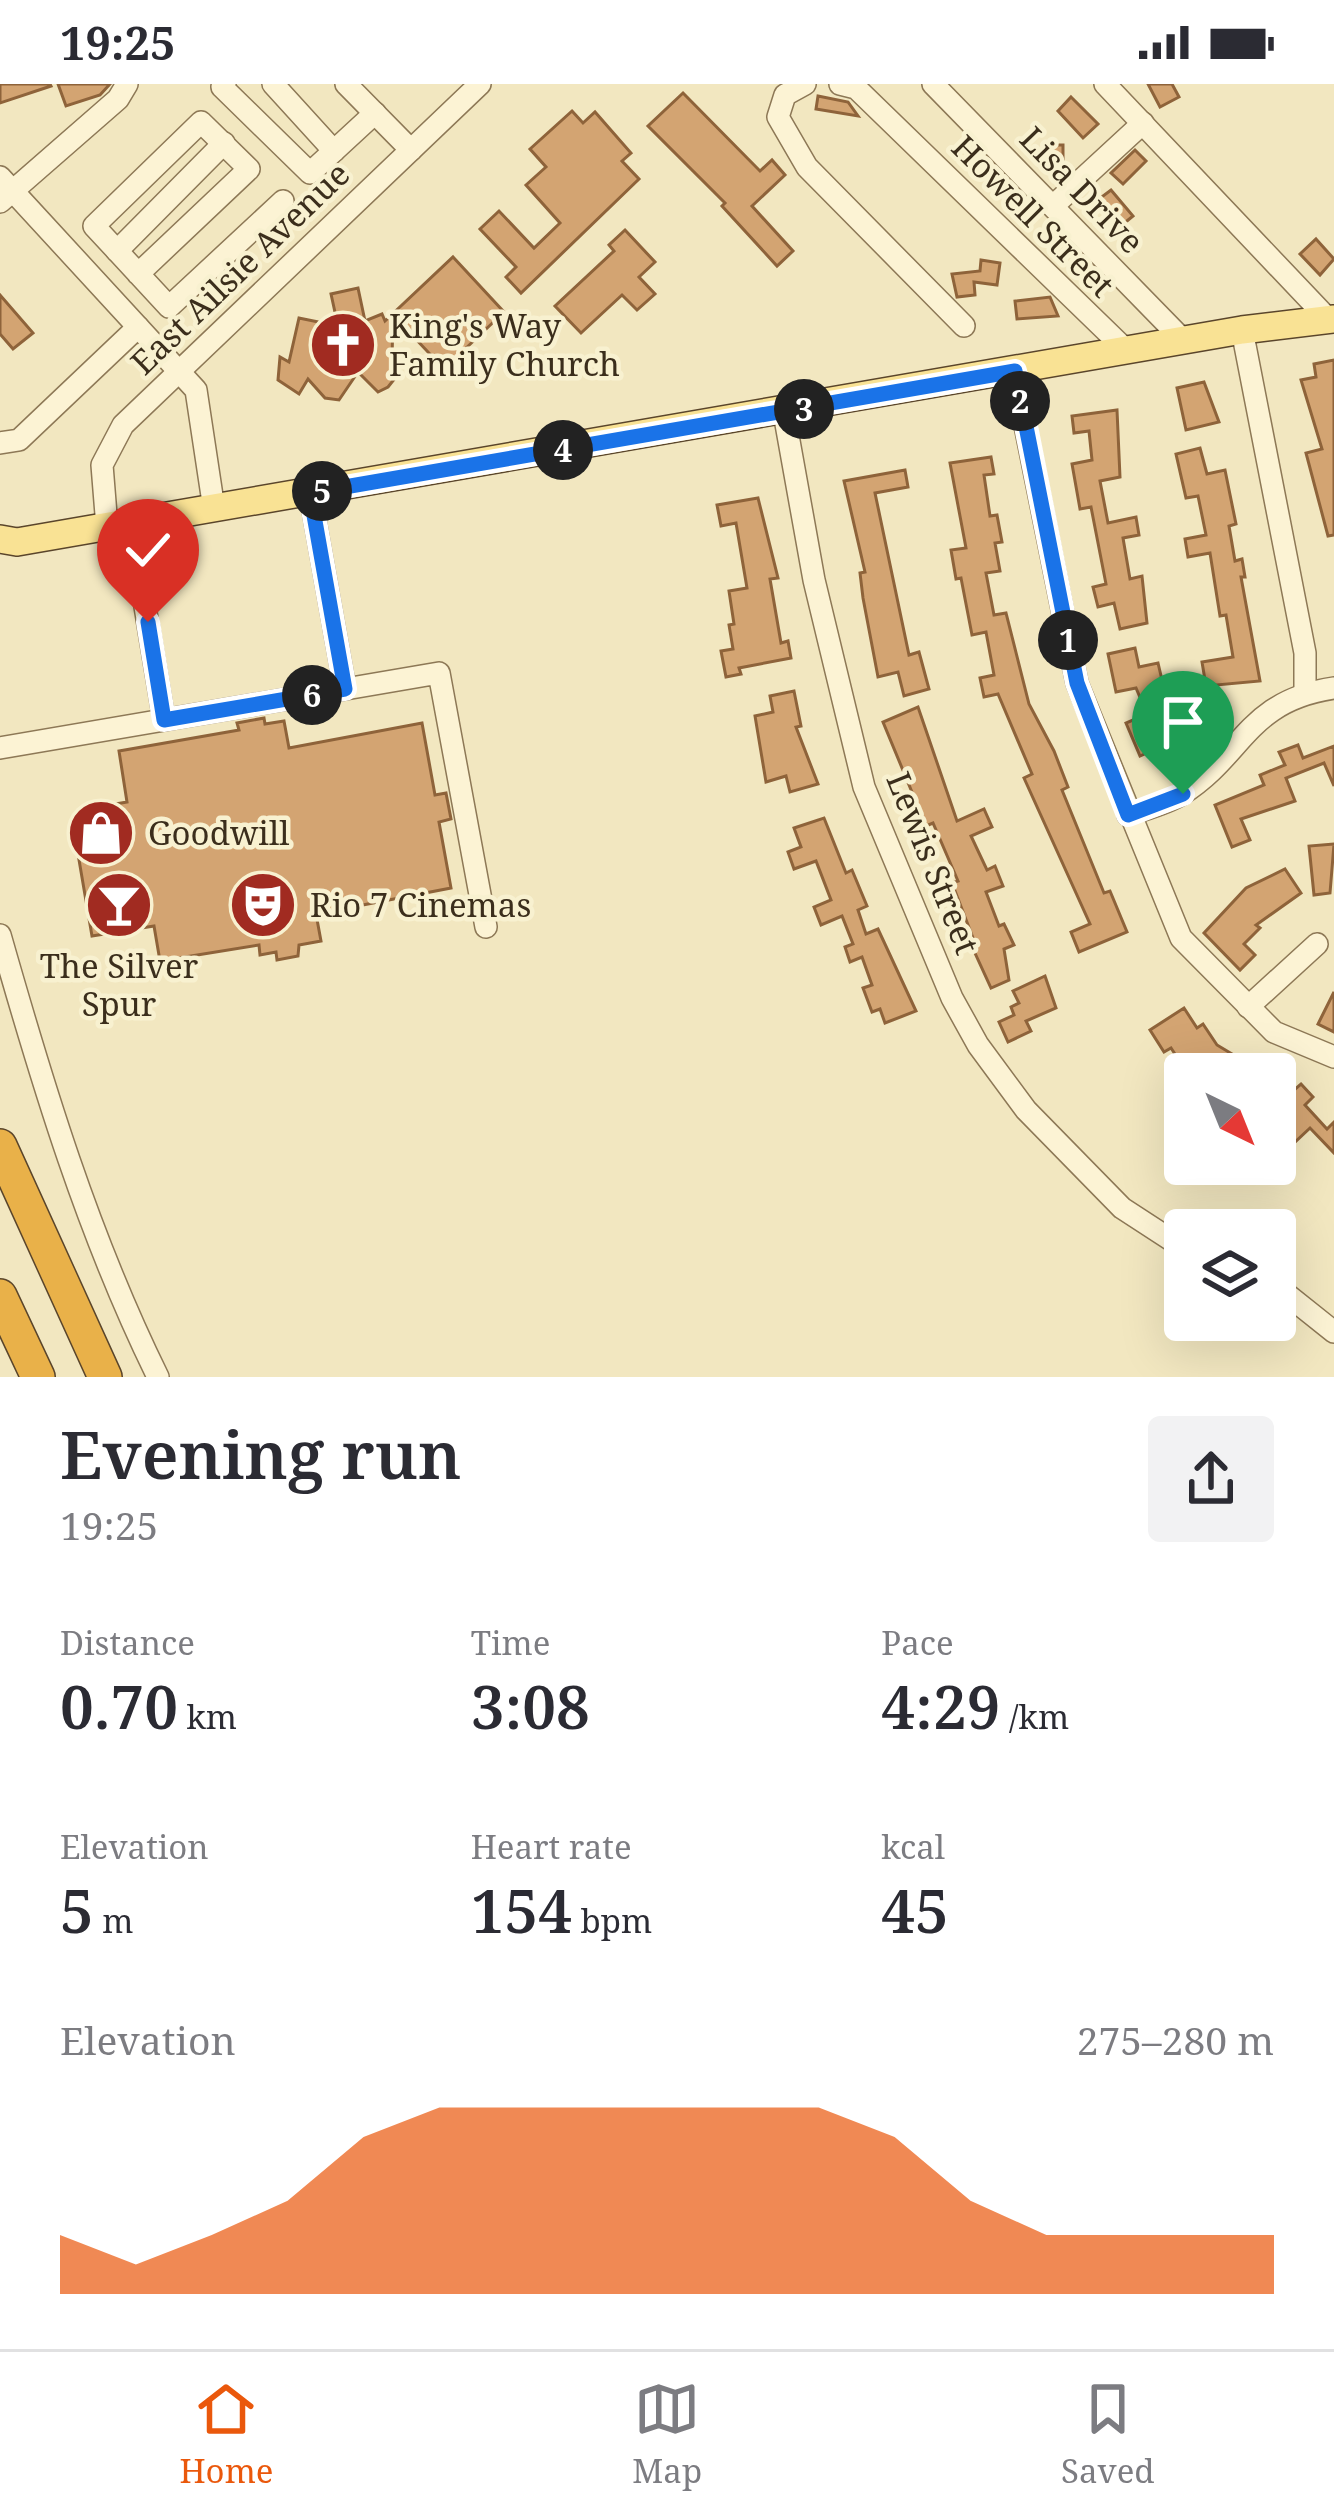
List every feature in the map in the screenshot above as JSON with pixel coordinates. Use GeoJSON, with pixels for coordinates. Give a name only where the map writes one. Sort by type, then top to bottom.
{"type":"FeatureCollection","features":[{"type":"Feature","properties":{"kind":"highway"},"geometry":{"type":"LineString","coordinates":[[0,1146],[105,1377]]}},
{"type":"Feature","properties":{"kind":"highway"},"geometry":{"type":"LineString","coordinates":[[0,1297],[38,1377]]}},
{"type":"Feature","properties":{"kind":"main road"},"geometry":{"type":"LineString","coordinates":[[6,544],[784,413],[1242,330],[1332,320]]}},
{"type":"Feature","properties":{"kind":"street"},"geometry":{"type":"LineString","coordinates":[[127,84],[118,99],[4,189],[196,390],[214,509]]}},
{"type":"Feature","properties":{"kind":"street"},"geometry":{"type":"LineString","coordinates":[[225,84],[221,87],[310,173],[375,113]]}},
{"type":"Feature","properties":{"kind":"street"},"geometry":{"type":"LineString","coordinates":[[273,84],[334,151]]}},
{"type":"Feature","properties":{"kind":"street"},"geometry":{"type":"LineString","coordinates":[[346,84],[411,150]]}},
{"type":"Feature","properties":{"kind":"street","name":"East Ailsie Avenue"},"geometry":{"type":"LineString","coordinates":[[164,720],[102,465],[107,447],[179,371],[480,84]]}},
{"type":"Feature","properties":{"kind":"street"},"geometry":{"type":"LineString","coordinates":[[805,84],[785,95],[778,117],[807,167],[964,326]]}},
{"type":"Feature","properties":{"kind":"street","name":"Howell Street"},"geometry":{"type":"LineString","coordinates":[[840,84],[856,88],[1126,351]]}},
{"type":"Feature","properties":{"kind":"street","name":"Lisa Drive"},"geometry":{"type":"LineString","coordinates":[[933,84],[1184,341]]}},
{"type":"Feature","properties":{"kind":"street"},"geometry":{"type":"LineString","coordinates":[[1106,84],[1332,320]]}},
{"type":"Feature","properties":{"kind":"street"},"geometry":{"type":"LineString","coordinates":[[138,274],[249,169],[201,122],[94,226],[138,274],[169,307],[283,200]]}},
{"type":"Feature","properties":{"kind":"street"},"geometry":{"type":"LineString","coordinates":[[1053,206],[1143,123]]}},
{"type":"Feature","properties":{"kind":"street"},"geometry":{"type":"LineString","coordinates":[[117,251],[229,149],[262,127]]}},
{"type":"Feature","properties":{"kind":"street"},"geometry":{"type":"LineString","coordinates":[[0,443],[19,440],[138,327]]}},
{"type":"Feature","properties":{"kind":"street"},"geometry":{"type":"LineString","coordinates":[[1242,330],[1306,653],[1305,692]]}},
{"type":"Feature","properties":{"kind":"street"},"geometry":{"type":"LineString","coordinates":[[1015,371],[1077,683],[1181,938],[1274,1032],[1334,1057]]}},
{"type":"Feature","properties":{"kind":"street","name":"Lewis Street"},"geometry":{"type":"LineString","coordinates":[[784,413],[814,580],[864,787],[952,998],[978,1046],[1026,1109],[1122,1208],[1164,1235]]}},
{"type":"Feature","properties":{"kind":"street"},"geometry":{"type":"LineString","coordinates":[[310,493],[345,689]]}},
{"type":"Feature","properties":{"kind":"street"},"geometry":{"type":"LineString","coordinates":[[0,748],[440,673],[485,927]]}},
{"type":"Feature","properties":{"kind":"street"},"geometry":{"type":"LineString","coordinates":[[1128,815],[1183,794],[1268,709],[1305,692],[1334,688]]}},
{"type":"Feature","properties":{"kind":"street"},"geometry":{"type":"LineString","coordinates":[[0,934],[54,1123],[121,1303],[158,1377]]}},
{"type":"Feature","properties":{"kind":"street"},"geometry":{"type":"LineString","coordinates":[[1248,1007],[1317,944]]}},
{"type":"Feature","properties":{"kind":"street"},"geometry":{"type":"LineString","coordinates":[[1296,1302],[1334,1332]]}},
{"type":"Feature","properties":{"kind":"building"},"geometry":{"type":"Polygon","coordinates":[[[0,84],[50,84],[51,86],[0,103],[0,84]]]}},
{"type":"Feature","properties":{"kind":"building"},"geometry":{"type":"Polygon","coordinates":[[[58,84],[110,84],[100,95],[66,106],[58,84]]]}},
{"type":"Feature","properties":{"kind":"building"},"geometry":{"type":"Polygon","coordinates":[[[1148,84],[1172,84],[1179,97],[1160,107],[1148,84]]]}},
{"type":"Feature","properties":{"kind":"building"},"geometry":{"type":"Polygon","coordinates":[[[683,93],[760,171],[772,160],[785,175],[752,206],[793,251],[777,266],[722,206],[725,203],[648,126],[683,93]]]}},
{"type":"Feature","properties":{"kind":"building"},"geometry":{"type":"Polygon","coordinates":[[[818,96],[848,102],[858,116],[816,109],[818,96]]]}},
{"type":"Feature","properties":{"kind":"building"},"geometry":{"type":"Polygon","coordinates":[[[1071,97],[1098,124],[1083,138],[1058,111],[1071,97]]]}},
{"type":"Feature","properties":{"kind":"building"},"geometry":{"type":"Polygon","coordinates":[[[572,111],[583,123],[595,112],[631,153],[622,161],[639,179],[521,293],[506,277],[516,267],[480,229],[499,211],[534,248],[560,223],[526,185],[546,167],[530,149],[572,111]]]}},
{"type":"Feature","properties":{"kind":"building"},"geometry":{"type":"Polygon","coordinates":[[[1043,145],[1063,145],[1063,165],[1044,166],[1043,145]]]}},
{"type":"Feature","properties":{"kind":"building"},"geometry":{"type":"Polygon","coordinates":[[[1135,150],[1146,161],[1123,184],[1111,173],[1135,150]]]}},
{"type":"Feature","properties":{"kind":"building"},"geometry":{"type":"Polygon","coordinates":[[[1111,190],[1133,216],[1116,230],[1095,202],[1111,190]]]}},
{"type":"Feature","properties":{"kind":"building"},"geometry":{"type":"Polygon","coordinates":[[[625,230],[655,262],[639,277],[655,294],[637,310],[622,295],[581,333],[555,306],[614,251],[609,245],[625,230]]]}},
{"type":"Feature","properties":{"kind":"building"},"geometry":{"type":"Polygon","coordinates":[[[1316,239],[1334,259],[1320,275],[1300,254],[1316,239]]]}},
{"type":"Feature","properties":{"kind":"building"},"geometry":{"type":"Polygon","coordinates":[[[453,257],[504,312],[444,369],[393,315],[392,360],[400,372],[388,387],[378,392],[358,372],[339,400],[325,398],[308,379],[299,394],[278,380],[280,357],[289,362],[299,318],[338,326],[331,294],[358,288],[365,321],[382,314],[385,321],[453,257]]]}},
{"type":"Feature","properties":{"kind":"building"},"geometry":{"type":"Polygon","coordinates":[[[981,260],[1000,263],[997,285],[974,282],[975,295],[957,297],[952,274],[980,271],[981,260]]]}},
{"type":"Feature","properties":{"kind":"building"},"geometry":{"type":"Polygon","coordinates":[[[0,295],[33,333],[13,349],[0,334],[0,295]]]}},
{"type":"Feature","properties":{"kind":"building"},"geometry":{"type":"Polygon","coordinates":[[[1050,297],[1058,316],[1017,319],[1015,301],[1050,297]]]}},
{"type":"Feature","properties":{"kind":"building"},"geometry":{"type":"Polygon","coordinates":[[[1334,360],[1334,535],[1328,536],[1306,453],[1322,449],[1301,380],[1316,377],[1314,364],[1334,360]]]}},
{"type":"Feature","properties":{"kind":"building"},"geometry":{"type":"Polygon","coordinates":[[[1204,382],[1219,422],[1186,430],[1177,388],[1204,382]]]}},
{"type":"Feature","properties":{"kind":"building"},"geometry":{"type":"Polygon","coordinates":[[[1117,410],[1120,477],[1100,481],[1108,523],[1136,517],[1139,535],[1123,538],[1130,579],[1142,576],[1147,623],[1120,629],[1114,603],[1098,607],[1093,587],[1106,584],[1091,507],[1080,509],[1072,464],[1092,460],[1089,431],[1074,433],[1072,416],[1117,410]]]}},
{"type":"Feature","properties":{"kind":"building"},"geometry":{"type":"Polygon","coordinates":[[[1200,448],[1207,474],[1225,470],[1236,524],[1229,526],[1235,561],[1242,559],[1245,577],[1241,577],[1260,681],[1206,686],[1202,662],[1233,657],[1226,615],[1220,616],[1210,553],[1188,557],[1185,539],[1206,535],[1198,496],[1186,498],[1176,454],[1200,448]]]}},
{"type":"Feature","properties":{"kind":"building"},"geometry":{"type":"Polygon","coordinates":[[[991,457],[994,474],[984,475],[990,516],[997,515],[1002,542],[995,543],[1000,571],[986,573],[994,615],[1006,613],[1029,704],[1054,751],[1068,787],[1062,790],[1104,893],[1110,891],[1127,932],[1079,952],[1071,932],[1090,924],[1024,778],[1032,774],[998,694],[984,697],[980,678],[994,675],[986,632],[972,635],[961,578],[956,579],[951,550],[966,548],[950,463],[991,457]]]}},
{"type":"Feature","properties":{"kind":"building"},"geometry":{"type":"Polygon","coordinates":[[[905,470],[908,487],[875,493],[909,655],[919,652],[929,689],[904,696],[898,672],[878,677],[863,598],[860,573],[865,572],[844,481],[905,470]]]}},
{"type":"Feature","properties":{"kind":"building"},"geometry":{"type":"Polygon","coordinates":[[[758,498],[778,578],[770,579],[781,643],[788,641],[791,658],[739,668],[741,674],[726,677],[721,651],[733,649],[729,625],[734,624],[729,591],[747,588],[736,523],[721,526],[717,505],[758,498]]]}},
{"type":"Feature","properties":{"kind":"building"},"geometry":{"type":"Polygon","coordinates":[[[1135,648],[1139,667],[1158,663],[1166,697],[1173,694],[1183,716],[1163,724],[1171,742],[1140,756],[1126,723],[1147,714],[1136,688],[1116,692],[1108,654],[1135,648]]]}},
{"type":"Feature","properties":{"kind":"building"},"geometry":{"type":"Polygon","coordinates":[[[794,691],[801,726],[796,727],[818,784],[790,792],[786,776],[766,782],[755,716],[773,712],[770,696],[794,691]]]}},
{"type":"Feature","properties":{"kind":"building"},"geometry":{"type":"Polygon","coordinates":[[[918,707],[957,821],[984,809],[992,827],[971,836],[987,870],[995,866],[1003,886],[986,892],[999,926],[1004,924],[1014,945],[1004,949],[1009,980],[991,988],[969,940],[973,938],[952,883],[958,881],[933,823],[926,826],[883,722],[918,707]]]}},
{"type":"Feature","properties":{"kind":"building"},"geometry":{"type":"Polygon","coordinates":[[[264,718],[265,724],[284,721],[289,748],[422,723],[435,795],[446,793],[451,819],[439,822],[451,888],[316,914],[321,941],[299,945],[298,956],[277,960],[276,952],[260,955],[259,945],[160,961],[154,926],[92,936],[78,854],[88,852],[81,810],[127,802],[119,751],[239,730],[237,723],[264,718]]]}},
{"type":"Feature","properties":{"kind":"building"},"geometry":{"type":"Polygon","coordinates":[[[1298,745],[1303,758],[1334,746],[1334,786],[1324,763],[1286,778],[1295,801],[1241,819],[1250,840],[1232,847],[1215,805],[1264,785],[1260,775],[1285,765],[1279,752],[1298,745]]]}},
{"type":"Feature","properties":{"kind":"building"},"geometry":{"type":"Polygon","coordinates":[[[824,818],[846,873],[852,870],[867,906],[858,910],[866,934],[878,929],[916,1011],[885,1023],[880,1009],[872,1012],[863,988],[872,985],[862,957],[850,962],[845,947],[853,944],[842,916],[821,925],[814,907],[831,900],[816,861],[794,869],[788,852],[801,847],[794,828],[824,818]]]}},
{"type":"Feature","properties":{"kind":"building"},"geometry":{"type":"Polygon","coordinates":[[[1334,844],[1330,893],[1314,895],[1309,846],[1334,844]]]}},
{"type":"Feature","properties":{"kind":"building"},"geometry":{"type":"Polygon","coordinates":[[[1285,869],[1301,893],[1256,925],[1260,928],[1244,944],[1255,955],[1240,970],[1204,933],[1246,888],[1285,869]]]}},
{"type":"Feature","properties":{"kind":"building"},"geometry":{"type":"Polygon","coordinates":[[[1045,976],[1056,1008],[1026,1021],[1031,1031],[1008,1042],[999,1022],[1014,1015],[1011,1007],[1019,1003],[1013,991],[1045,976]]]}},
{"type":"Feature","properties":{"kind":"building"},"geometry":{"type":"Polygon","coordinates":[[[1334,992],[1334,1032],[1318,1024],[1334,992]]]}},
{"type":"Feature","properties":{"kind":"building"},"geometry":{"type":"Polygon","coordinates":[[[1184,1008],[1197,1028],[1203,1024],[1217,1045],[1230,1053],[1174,1053],[1171,1048],[1164,1052],[1150,1030],[1184,1008]]]}},
{"type":"Feature","properties":{"kind":"building"},"geometry":{"type":"Polygon","coordinates":[[[1301,1084],[1313,1097],[1305,1105],[1327,1129],[1334,1122],[1334,1153],[1310,1128],[1296,1141],[1296,1088],[1301,1084]]]}},
{"type":"Feature","properties":{"kind":"place","name":"King's Way Family Church"},"geometry":{"type":"Point","coordinates":[343,345]}},
{"type":"Feature","properties":{"kind":"place","name":"Goodwill"},"geometry":{"type":"Point","coordinates":[101,833]}},
{"type":"Feature","properties":{"kind":"place","name":"The Silver Spur"},"geometry":{"type":"Point","coordinates":[119,905]}},
{"type":"Feature","properties":{"kind":"place","name":"Rio 7 Cinemas"},"geometry":{"type":"Point","coordinates":[263,905]}},
{"type":"Feature","properties":{"kind":"route"},"geometry":{"type":"LineString","coordinates":[[148,622],[164,720],[345,689],[310,493],[1015,371],[1077,683],[1128,815],[1183,794]]}}]}
